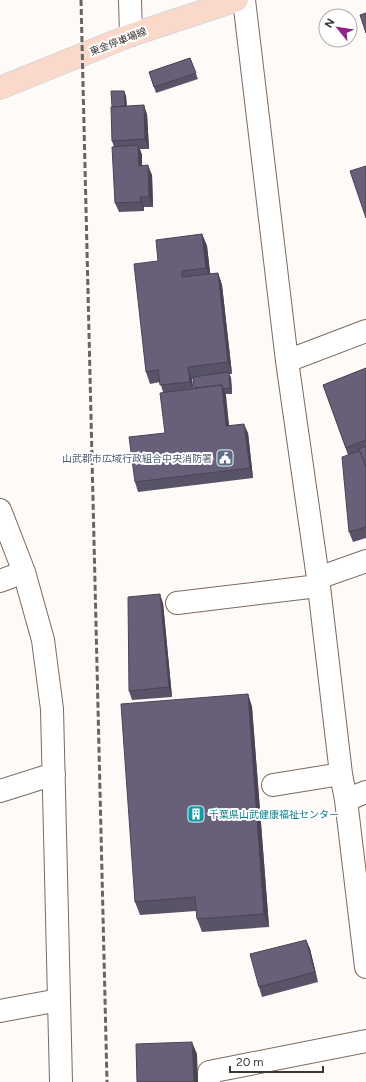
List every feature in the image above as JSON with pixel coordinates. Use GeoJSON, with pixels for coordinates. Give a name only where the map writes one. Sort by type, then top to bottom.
{"type":"FeatureCollection","features":[{"type":"Feature","properties":{"kind":"main road","name":"東金停車場線"},"geometry":{"type":"LineString","coordinates":[[0,88],[131,35],[237,0]]}},
{"type":"Feature","properties":{"kind":"street"},"geometry":{"type":"LineString","coordinates":[[130,0],[131,35]]}},
{"type":"Feature","properties":{"kind":"street"},"geometry":{"type":"LineString","coordinates":[[244,0],[287,361],[318,582],[340,774],[346,800],[366,967]]}},
{"type":"Feature","properties":{"kind":"street"},"geometry":{"type":"LineString","coordinates":[[287,361],[366,331]]}},
{"type":"Feature","properties":{"kind":"street"},"geometry":{"type":"LineString","coordinates":[[0,510],[24,572],[43,640],[52,709],[61,1082]]}},
{"type":"Feature","properties":{"kind":"street"},"geometry":{"type":"LineString","coordinates":[[177,603],[318,582],[366,561]]}},
{"type":"Feature","properties":{"kind":"street"},"geometry":{"type":"LineString","coordinates":[[0,581],[24,572]]}},
{"type":"Feature","properties":{"kind":"street"},"geometry":{"type":"LineString","coordinates":[[0,792],[54,774]]}},
{"type":"Feature","properties":{"kind":"street"},"geometry":{"type":"LineString","coordinates":[[273,785],[340,774]]}},
{"type":"Feature","properties":{"kind":"street"},"geometry":{"type":"LineString","coordinates":[[346,800],[366,792]]}},
{"type":"Feature","properties":{"kind":"street"},"geometry":{"type":"LineString","coordinates":[[0,1011],[59,1000]]}},
{"type":"Feature","properties":{"kind":"street"},"geometry":{"type":"LineString","coordinates":[[209,1082],[209,1072],[366,1042]]}},
{"type":"Feature","properties":{"kind":"building"},"geometry":{"type":"Polygon","coordinates":[[[366,13],[366,33],[360,15],[366,13]]]}},
{"type":"Feature","properties":{"kind":"building"},"geometry":{"type":"Polygon","coordinates":[[[190,58],[196,73],[154,87],[149,72],[190,58]]]}},
{"type":"Feature","properties":{"kind":"building"},"geometry":{"type":"Polygon","coordinates":[[[111,91],[124,91],[125,106],[112,107],[111,91]]]}},
{"type":"Feature","properties":{"kind":"building"},"geometry":{"type":"Polygon","coordinates":[[[144,105],[145,139],[112,141],[111,107],[144,105]]]}},
{"type":"Feature","properties":{"kind":"building"},"geometry":{"type":"Polygon","coordinates":[[[138,145],[139,166],[148,165],[149,197],[140,197],[141,202],[115,203],[112,147],[138,145]]]}},
{"type":"Feature","properties":{"kind":"building"},"geometry":{"type":"Polygon","coordinates":[[[366,166],[366,218],[350,171],[366,166]]]}},
{"type":"Feature","properties":{"kind":"building"},"geometry":{"type":"Polygon","coordinates":[[[202,234],[206,268],[182,271],[182,277],[218,273],[228,362],[188,367],[190,382],[160,385],[158,370],[146,372],[134,264],[158,261],[156,240],[202,234]]]}},
{"type":"Feature","properties":{"kind":"building"},"geometry":{"type":"Polygon","coordinates":[[[366,368],[366,440],[346,448],[323,385],[366,368]]]}},
{"type":"Feature","properties":{"kind":"building"},"geometry":{"type":"Polygon","coordinates":[[[229,372],[230,388],[223,389],[222,385],[194,388],[193,377],[229,372]]]}},
{"type":"Feature","properties":{"kind":"building"},"geometry":{"type":"Polygon","coordinates":[[[222,385],[226,426],[244,424],[250,468],[135,482],[129,437],[165,433],[160,393],[222,385]]]}},
{"type":"Feature","properties":{"kind":"building"},"geometry":{"type":"Polygon","coordinates":[[[366,446],[366,467],[359,449],[366,446]]]}},
{"type":"Feature","properties":{"kind":"building"},"geometry":{"type":"Polygon","coordinates":[[[360,451],[366,467],[366,527],[349,532],[342,457],[360,451]]]}},
{"type":"Feature","properties":{"kind":"building"},"geometry":{"type":"Polygon","coordinates":[[[160,594],[169,687],[129,691],[128,597],[160,594]]]}},
{"type":"Feature","properties":{"kind":"building","name":"千葉県山武健康福祉センター"},"geometry":{"type":"Polygon","coordinates":[[[248,694],[264,914],[197,919],[195,897],[135,902],[121,704],[248,694]]]}},
{"type":"Feature","properties":{"kind":"building"},"geometry":{"type":"Polygon","coordinates":[[[306,940],[315,972],[259,987],[250,954],[306,940]]]}},
{"type":"Feature","properties":{"kind":"building"},"geometry":{"type":"Polygon","coordinates":[[[192,1042],[194,1082],[137,1082],[136,1044],[192,1042]]]}},
{"type":"Feature","properties":{"kind":"railway"},"geometry":{"type":"LineString","coordinates":[[81,0],[107,1082]]}},
{"type":"Feature","properties":{"kind":"place","name":"山武郡市広域行政組合中央消防署"},"geometry":{"type":"Point","coordinates":[225,458]}},
{"type":"Feature","properties":{"kind":"place","name":"千葉県山武健康福祉センター"},"geometry":{"type":"Point","coordinates":[196,814]}}]}
